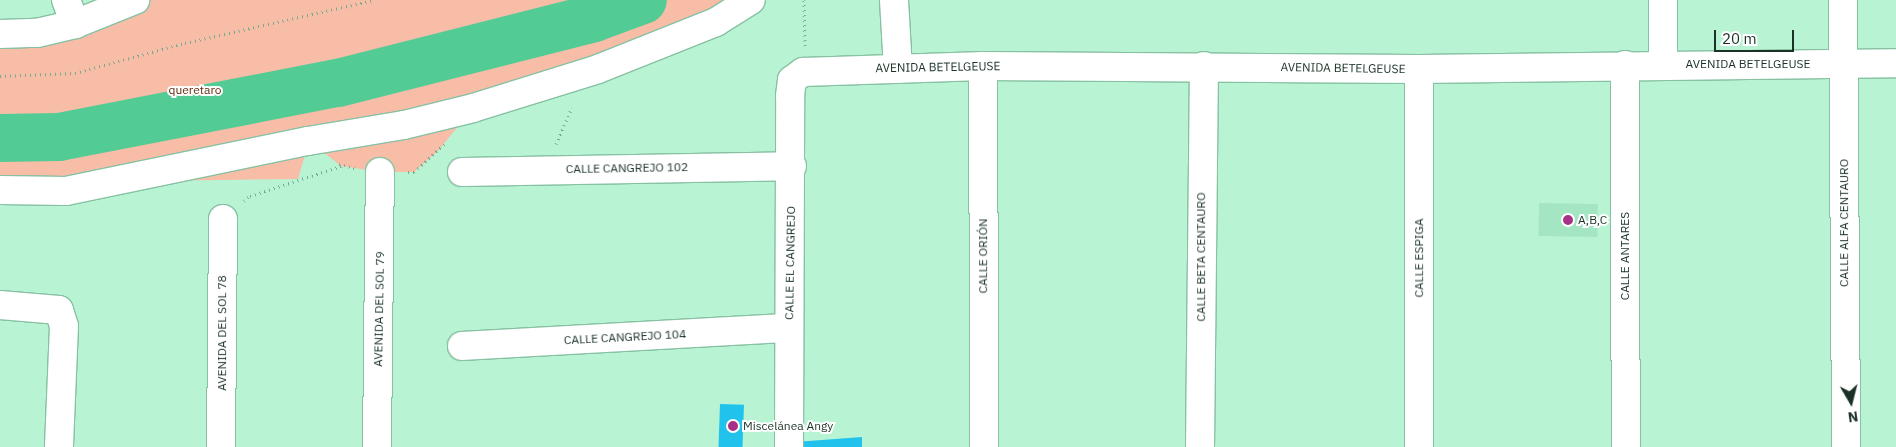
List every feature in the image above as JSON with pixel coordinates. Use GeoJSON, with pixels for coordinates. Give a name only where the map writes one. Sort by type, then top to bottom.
{"type":"FeatureCollection","features":[{"type":"Feature","properties":{"kind":"street"},"geometry":{"type":"LineString","coordinates":[[0,34],[37,33],[71,12],[135,0]]}},
{"type":"Feature","properties":{"kind":"street"},"geometry":{"type":"LineString","coordinates":[[0,190],[66,191],[308,141],[404,125],[473,108],[598,69],[716,22],[751,0]]}},
{"type":"Feature","properties":{"kind":"street"},"geometry":{"type":"LineString","coordinates":[[894,0],[898,68]]}},
{"type":"Feature","properties":{"kind":"street"},"geometry":{"type":"LineString","coordinates":[[1663,0],[1663,64]]}},
{"type":"Feature","properties":{"kind":"street","name":"CALLE ALFA CENTAURO"},"geometry":{"type":"LineString","coordinates":[[1843,0],[1846,447]]}},
{"type":"Feature","properties":{"kind":"street","name":"AVENIDA BETELGEUSE"},"geometry":{"type":"LineString","coordinates":[[801,75],[898,68],[983,66],[1204,66],[1419,69],[1663,64],[1896,63]]}},
{"type":"Feature","properties":{"kind":"street","name":"CALLE ANTARES"},"geometry":{"type":"LineString","coordinates":[[1625,65],[1626,447]]}},
{"type":"Feature","properties":{"kind":"street","name":"CALLE ORIÓN"},"geometry":{"type":"LineString","coordinates":[[983,66],[984,447]]}},
{"type":"Feature","properties":{"kind":"street","name":"CALLE BETA CENTAURO"},"geometry":{"type":"LineString","coordinates":[[1200,447],[1204,66]]}},
{"type":"Feature","properties":{"kind":"street","name":"CALLE ESPIGA"},"geometry":{"type":"LineString","coordinates":[[1419,69],[1419,447]]}},
{"type":"Feature","properties":{"kind":"street","name":"CALLE EL CANGREJO"},"geometry":{"type":"LineString","coordinates":[[789,447],[792,166],[790,96],[801,75]]}},
{"type":"Feature","properties":{"kind":"street","name":"CALLE CANGREJO 102"},"geometry":{"type":"LineString","coordinates":[[462,172],[792,166]]}},
{"type":"Feature","properties":{"kind":"street","name":"AVENIDA DEL SOL 79"},"geometry":{"type":"LineString","coordinates":[[377,447],[380,172]]}},
{"type":"Feature","properties":{"kind":"street","name":"AVENIDA DEL SOL 78"},"geometry":{"type":"LineString","coordinates":[[221,447],[223,219]]}},
{"type":"Feature","properties":{"kind":"street"},"geometry":{"type":"LineString","coordinates":[[0,305],[58,310],[64,326],[59,447]]}},
{"type":"Feature","properties":{"kind":"street","name":"CALLE CANGREJO 104"},"geometry":{"type":"LineString","coordinates":[[462,346],[789,328]]}},
{"type":"Feature","properties":{"kind":"path"},"geometry":{"type":"LineString","coordinates":[[0,76],[75,74],[185,43],[374,0]]}},
{"type":"Feature","properties":{"kind":"path"},"geometry":{"type":"LineString","coordinates":[[801,75],[805,50],[804,0]]}},
{"type":"Feature","properties":{"kind":"path"},"geometry":{"type":"LineString","coordinates":[[532,170],[556,144],[576,99],[598,69]]}},
{"type":"Feature","properties":{"kind":"path"},"geometry":{"type":"LineString","coordinates":[[380,172],[414,172],[438,151],[473,108]]}},
{"type":"Feature","properties":{"kind":"path"},"geometry":{"type":"LineString","coordinates":[[223,219],[250,196],[341,166]]}},
{"type":"Feature","properties":{"kind":"shaded area","name":"A,B,C"},"geometry":{"type":"Polygon","coordinates":[[[1539,203],[1598,204],[1597,237],[1538,236],[1539,203]]]}},
{"type":"Feature","properties":{"kind":"green space","name":"queretaro"},"geometry":{"type":"Polygon","coordinates":[[[135,0],[729,0],[473,108],[438,151],[414,172],[380,172],[341,166],[309,141],[298,179],[0,183],[0,27],[135,0]]]}},
{"type":"Feature","properties":{"kind":"building","name":"Miscelánea Angy"},"geometry":{"type":"Polygon","coordinates":[[[720,404],[744,405],[743,447],[718,447],[720,404]]]}},
{"type":"Feature","properties":{"kind":"building"},"geometry":{"type":"Polygon","coordinates":[[[862,437],[862,447],[795,447],[795,442],[862,437]]]}},
{"type":"Feature","properties":{"kind":"waterway"},"geometry":{"type":"LineString","coordinates":[[0,138],[59,137],[338,83],[594,18],[643,0]]}},
{"type":"Feature","properties":{"kind":"place","name":"A,B,C"},"geometry":{"type":"Point","coordinates":[1568,220]}},
{"type":"Feature","properties":{"kind":"place","name":"Miscelánea Angy"},"geometry":{"type":"Point","coordinates":[733,426]}}]}
